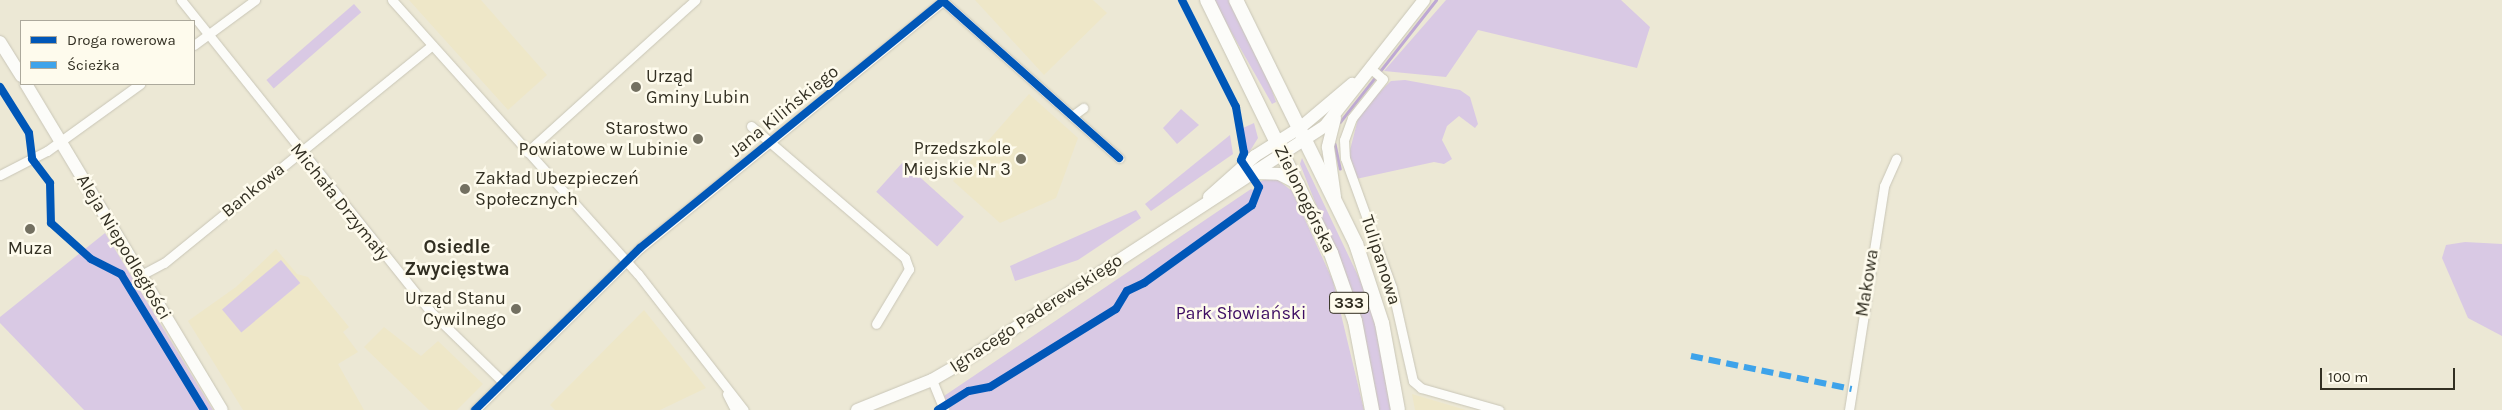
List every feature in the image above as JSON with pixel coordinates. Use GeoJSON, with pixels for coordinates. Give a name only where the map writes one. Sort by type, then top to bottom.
{"type":"FeatureCollection","features":[{"type":"Feature","properties":{"kind":"main road","name":"Zielonogórska"},"geometry":{"type":"LineString","coordinates":[[1207,0],[1301,186],[1348,300],[1372,410]]}},
{"type":"Feature","properties":{"kind":"main road","name":"Zielonogórska"},"geometry":{"type":"LineString","coordinates":[[1236,0],[1335,197],[1374,294],[1398,410]]}},
{"type":"Feature","properties":{"kind":"street","name":"Michała Drzymały"},"geometry":{"type":"LineString","coordinates":[[181,0],[211,32],[299,152],[430,310],[503,382]]}},
{"type":"Feature","properties":{"kind":"street"},"geometry":{"type":"LineString","coordinates":[[195,44],[256,0]]}},
{"type":"Feature","properties":{"kind":"street"},"geometry":{"type":"LineString","coordinates":[[392,0],[626,261],[744,410]]}},
{"type":"Feature","properties":{"kind":"street"},"geometry":{"type":"LineString","coordinates":[[527,152],[696,0]]}},
{"type":"Feature","properties":{"kind":"street"},"geometry":{"type":"LineString","coordinates":[[1206,201],[1281,147],[1303,133],[1335,117],[1371,73],[1424,0]]}},
{"type":"Feature","properties":{"kind":"street","name":"Jana Kilińskiego"},"geometry":{"type":"LineString","coordinates":[[475,410],[626,261],[770,141],[943,2],[1119,158]]}},
{"type":"Feature","properties":{"kind":"street"},"geometry":{"type":"LineString","coordinates":[[0,42],[20,74]]}},
{"type":"Feature","properties":{"kind":"street","name":"Bankowa"},"geometry":{"type":"LineString","coordinates":[[141,275],[164,263],[432,45]]}},
{"type":"Feature","properties":{"kind":"street"},"geometry":{"type":"LineString","coordinates":[[1303,133],[1371,73]]}},
{"type":"Feature","properties":{"kind":"street","name":"Tulipanowa"},"geometry":{"type":"LineString","coordinates":[[1371,73],[1383,79],[1352,118],[1344,150],[1392,288],[1413,381],[1427,390],[1499,410]]}},
{"type":"Feature","properties":{"kind":"street","name":"Aleja Niepodległości"},"geometry":{"type":"LineString","coordinates":[[27,85],[222,410]]}},
{"type":"Feature","properties":{"kind":"street"},"geometry":{"type":"LineString","coordinates":[[0,175],[61,141],[139,85]]}},
{"type":"Feature","properties":{"kind":"street"},"geometry":{"type":"LineString","coordinates":[[1072,116],[1083,108]]}},
{"type":"Feature","properties":{"kind":"street"},"geometry":{"type":"LineString","coordinates":[[1335,117],[1328,151],[1335,197]]}},
{"type":"Feature","properties":{"kind":"street"},"geometry":{"type":"LineString","coordinates":[[751,126],[770,141]]}},
{"type":"Feature","properties":{"kind":"street","name":"Jana Kilińskiego"},"geometry":{"type":"LineString","coordinates":[[770,141],[905,258],[909,269],[876,324]]}},
{"type":"Feature","properties":{"kind":"street"},"geometry":{"type":"LineString","coordinates":[[1206,201],[1254,173],[1281,147]]}},
{"type":"Feature","properties":{"kind":"street","name":"Makowa"},"geometry":{"type":"LineString","coordinates":[[1849,410],[1884,186],[1896,159]]}},
{"type":"Feature","properties":{"kind":"street"},"geometry":{"type":"LineString","coordinates":[[1254,173],[1281,174],[1301,186]]}},
{"type":"Feature","properties":{"kind":"street","name":"Ignacego Paderewskiego"},"geometry":{"type":"LineString","coordinates":[[857,410],[932,380],[1206,201]]}},
{"type":"Feature","properties":{"kind":"street"},"geometry":{"type":"LineString","coordinates":[[932,380],[944,410]]}},
{"type":"Feature","properties":{"kind":"street"},"geometry":{"type":"LineString","coordinates":[[722,384],[736,410]]}},
{"type":"Feature","properties":{"kind":"shaded area"},"geometry":{"type":"Polygon","coordinates":[[[409,0],[481,0],[547,75],[508,110],[409,0]]]}},
{"type":"Feature","properties":{"kind":"shaded area"},"geometry":{"type":"Polygon","coordinates":[[[975,0],[1093,0],[1107,13],[1044,75],[975,0]]]}},
{"type":"Feature","properties":{"kind":"shaded area","name":"Przedszkole Miejskie Nr 3"},"geometry":{"type":"Polygon","coordinates":[[[1029,94],[1078,138],[1056,198],[1000,223],[953,181],[1029,94]]]}},
{"type":"Feature","properties":{"kind":"shaded area"},"geometry":{"type":"Polygon","coordinates":[[[276,249],[297,274],[308,277],[349,327],[343,332],[358,352],[338,364],[364,410],[243,410],[188,321],[236,287],[276,249]]]}},
{"type":"Feature","properties":{"kind":"shaded area"},"geometry":{"type":"Polygon","coordinates":[[[644,310],[706,388],[660,410],[555,410],[550,405],[644,310]]]}},
{"type":"Feature","properties":{"kind":"shaded area"},"geometry":{"type":"Polygon","coordinates":[[[384,327],[421,356],[438,341],[483,384],[457,410],[429,410],[364,347],[384,327]]]}},
{"type":"Feature","properties":{"kind":"shaded area"},"geometry":{"type":"Polygon","coordinates":[[[1412,394],[1466,410],[1415,410],[1412,394]]]}},
{"type":"Feature","properties":{"kind":"green space"},"geometry":{"type":"Polygon","coordinates":[[[1213,0],[1231,0],[1265,70],[1276,102],[1272,104],[1213,0]]]}},
{"type":"Feature","properties":{"kind":"green space"},"geometry":{"type":"Polygon","coordinates":[[[1446,0],[1621,0],[1650,27],[1637,68],[1478,30],[1446,77],[1384,71],[1446,0]]]}},
{"type":"Feature","properties":{"kind":"green space"},"geometry":{"type":"Polygon","coordinates":[[[354,4],[361,12],[274,88],[266,80],[354,4]]]}},
{"type":"Feature","properties":{"kind":"green space"},"geometry":{"type":"Polygon","coordinates":[[[1405,80],[1460,90],[1470,97],[1478,124],[1475,128],[1459,116],[1447,126],[1442,140],[1452,159],[1444,164],[1434,162],[1356,179],[1349,154],[1360,111],[1391,81],[1405,80]]]}},
{"type":"Feature","properties":{"kind":"green space"},"geometry":{"type":"Polygon","coordinates":[[[1181,109],[1199,125],[1177,144],[1163,128],[1181,109]]]}},
{"type":"Feature","properties":{"kind":"green space"},"geometry":{"type":"Polygon","coordinates":[[[1254,123],[1258,138],[1245,159],[1243,128],[1254,123]]]}},
{"type":"Feature","properties":{"kind":"green space"},"geometry":{"type":"Polygon","coordinates":[[[1230,135],[1233,154],[1151,211],[1145,204],[1230,135]]]}},
{"type":"Feature","properties":{"kind":"green space"},"geometry":{"type":"Polygon","coordinates":[[[1302,158],[1371,303],[1393,410],[1378,410],[1355,303],[1300,164],[1302,158]]]}},
{"type":"Feature","properties":{"kind":"green space"},"geometry":{"type":"Polygon","coordinates":[[[903,162],[964,217],[937,247],[876,192],[903,162]]]}},
{"type":"Feature","properties":{"kind":"green space","name":"Park Słowiański"},"geometry":{"type":"Polygon","coordinates":[[[1266,179],[1278,180],[1292,191],[1333,281],[1364,410],[950,410],[944,396],[1251,189],[1260,193],[1259,182],[1266,179]]]}},
{"type":"Feature","properties":{"kind":"green space"},"geometry":{"type":"Polygon","coordinates":[[[1136,210],[1141,218],[1078,260],[1015,281],[1010,266],[1136,210]]]}},
{"type":"Feature","properties":{"kind":"green space"},"geometry":{"type":"Polygon","coordinates":[[[105,233],[213,410],[84,410],[0,323],[0,317],[105,233]]]}},
{"type":"Feature","properties":{"kind":"green space"},"geometry":{"type":"Polygon","coordinates":[[[2465,242],[2502,244],[2502,336],[2468,318],[2442,258],[2446,245],[2465,242]]]}},
{"type":"Feature","properties":{"kind":"green space"},"geometry":{"type":"Polygon","coordinates":[[[281,260],[300,283],[241,332],[222,309],[281,260]]]}},
{"type":"Feature","properties":{"kind":"waterway"},"geometry":{"type":"LineString","coordinates":[[1340,122],[1436,0]]}},
{"type":"Feature","properties":{"kind":"waterway"},"geometry":{"type":"LineString","coordinates":[[1335,144],[1340,168]]}},
{"type":"Feature","properties":{"kind":"marked path"},"geometry":{"type":"LineString","coordinates":[[1691,356],[1852,389]]}},
{"type":"Feature","properties":{"kind":"cycle path"},"geometry":{"type":"LineString","coordinates":[[938,410],[969,391],[990,387],[1116,309],[1127,291],[1144,283],[1252,205],[1259,187],[1241,160],[1244,153],[1236,107],[1182,0]]}},
{"type":"Feature","properties":{"kind":"cycle path"},"geometry":{"type":"LineString","coordinates":[[475,410],[640,248],[943,1],[1119,158]]}},
{"type":"Feature","properties":{"kind":"cycle path"},"geometry":{"type":"LineString","coordinates":[[0,87],[29,133],[32,159],[50,183],[51,223],[91,259],[121,274],[204,410]]}},
{"type":"Feature","properties":{"kind":"place","name":"Urząd Gminy Lubin"},"geometry":{"type":"Point","coordinates":[636,87]}},
{"type":"Feature","properties":{"kind":"place","name":"Starostwo Powiatowe w Lubinie"},"geometry":{"type":"Point","coordinates":[698,139]}},
{"type":"Feature","properties":{"kind":"place","name":"Przedszkole Miejskie Nr 3"},"geometry":{"type":"Point","coordinates":[1021,159]}},
{"type":"Feature","properties":{"kind":"place","name":"Zakład Ubezpieczeń Społecznych"},"geometry":{"type":"Point","coordinates":[465,189]}},
{"type":"Feature","properties":{"kind":"place","name":"Muza"},"geometry":{"type":"Point","coordinates":[30,229]}},
{"type":"Feature","properties":{"kind":"place","name":"Urząd Stanu Cywilnego"},"geometry":{"type":"Point","coordinates":[516,309]}},
{"type":"Feature","properties":{"kind":"district","name":"Osiedle Zwycięstwa"},"geometry":{"type":"Point","coordinates":[457,259]}}]}
